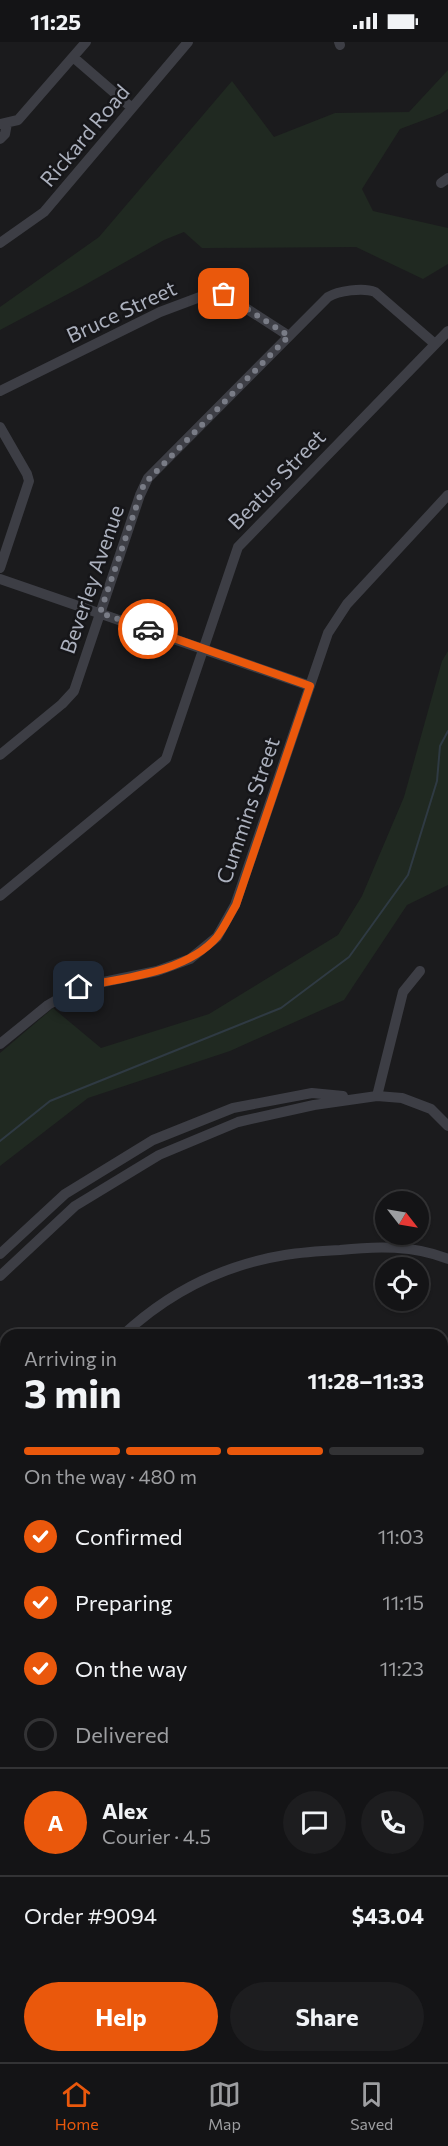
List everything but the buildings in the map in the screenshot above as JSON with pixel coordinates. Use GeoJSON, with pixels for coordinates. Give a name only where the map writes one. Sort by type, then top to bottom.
{"type":"FeatureCollection","features":[{"type":"Feature","properties":{"kind":"street"},"geometry":{"type":"LineString","coordinates":[[0,139],[5,134],[3,124],[18,120],[86,42]]}},
{"type":"Feature","properties":{"kind":"street","name":"Rickard Road"},"geometry":{"type":"LineString","coordinates":[[0,243],[44,212],[188,42]]}},
{"type":"Feature","properties":{"kind":"street"},"geometry":{"type":"LineString","coordinates":[[73,57],[132,108]]}},
{"type":"Feature","properties":{"kind":"street","name":"Beverley Avenue"},"geometry":{"type":"LineString","coordinates":[[0,755],[71,696],[144,484],[334,293],[369,290],[375,292],[435,344]]}},
{"type":"Feature","properties":{"kind":"street","name":"Bruce Street"},"geometry":{"type":"LineString","coordinates":[[0,391],[160,312],[208,294],[224,294],[289,336]]}},
{"type":"Feature","properties":{"kind":"street","name":"Beatus Street"},"geometry":{"type":"LineString","coordinates":[[0,896],[166,759],[238,547],[448,331]]}},
{"type":"Feature","properties":{"kind":"street"},"geometry":{"type":"LineString","coordinates":[[0,427],[29,481],[0,568]]}},
{"type":"Feature","properties":{"kind":"street","name":"Cummins Street"},"geometry":{"type":"LineString","coordinates":[[0,1044],[48,1005],[79,987],[156,971],[190,959],[217,937],[236,905],[328,633],[347,604],[448,495]]}},
{"type":"Feature","properties":{"kind":"street"},"geometry":{"type":"LineString","coordinates":[[0,579],[310,686]]}},
{"type":"Feature","properties":{"kind":"street"},"geometry":{"type":"LineString","coordinates":[[376,1096],[403,992],[420,971]]}},
{"type":"Feature","properties":{"kind":"street"},"geometry":{"type":"LineString","coordinates":[[0,1254],[65,1194],[153,1140],[233,1108],[312,1094],[361,1097]]}},
{"type":"Feature","properties":{"kind":"street"},"geometry":{"type":"LineString","coordinates":[[0,1276],[75,1206],[159,1155],[238,1122],[314,1105],[376,1096],[402,1098],[431,1109],[448,1126]]}},
{"type":"Feature","properties":{"kind":"street"},"geometry":{"type":"LineString","coordinates":[[130,1329],[173,1295],[219,1273],[256,1260],[286,1254],[369,1247],[420,1250],[448,1259]]}},
{"type":"Feature","properties":{"kind":"shaded area"},"geometry":{"type":"Polygon","coordinates":[[[448,70],[448,109],[400,129],[362,189],[373,211],[448,228],[448,264],[423,279],[356,247],[202,248],[184,232],[164,240],[0,330],[0,307],[99,237],[232,81],[274,137],[335,113],[409,112],[448,70]]]}},
{"type":"Feature","properties":{"kind":"shaded area"},"geometry":{"type":"Polygon","coordinates":[[[448,651],[448,885],[407,905],[344,1000],[230,1051],[88,1098],[0,1166],[0,1053],[53,1008],[101,1048],[209,1014],[338,935],[362,896],[404,797],[442,661],[448,651]]]}},
{"type":"Feature","properties":{"kind":"waterway"},"geometry":{"type":"LineString","coordinates":[[0,1141],[50,1101],[281,1008],[349,957],[408,875],[437,781],[440,746],[448,731]]}},
{"type":"Feature","properties":{"kind":"way so far"},"geometry":{"type":"LineString","coordinates":[[148,629],[100,613],[144,484],[289,336],[224,294]]}},
{"type":"Feature","properties":{"kind":"route"},"geometry":{"type":"LineString","coordinates":[[79,987],[156,971],[190,959],[217,937],[236,905],[310,686],[148,629]]}}]}
